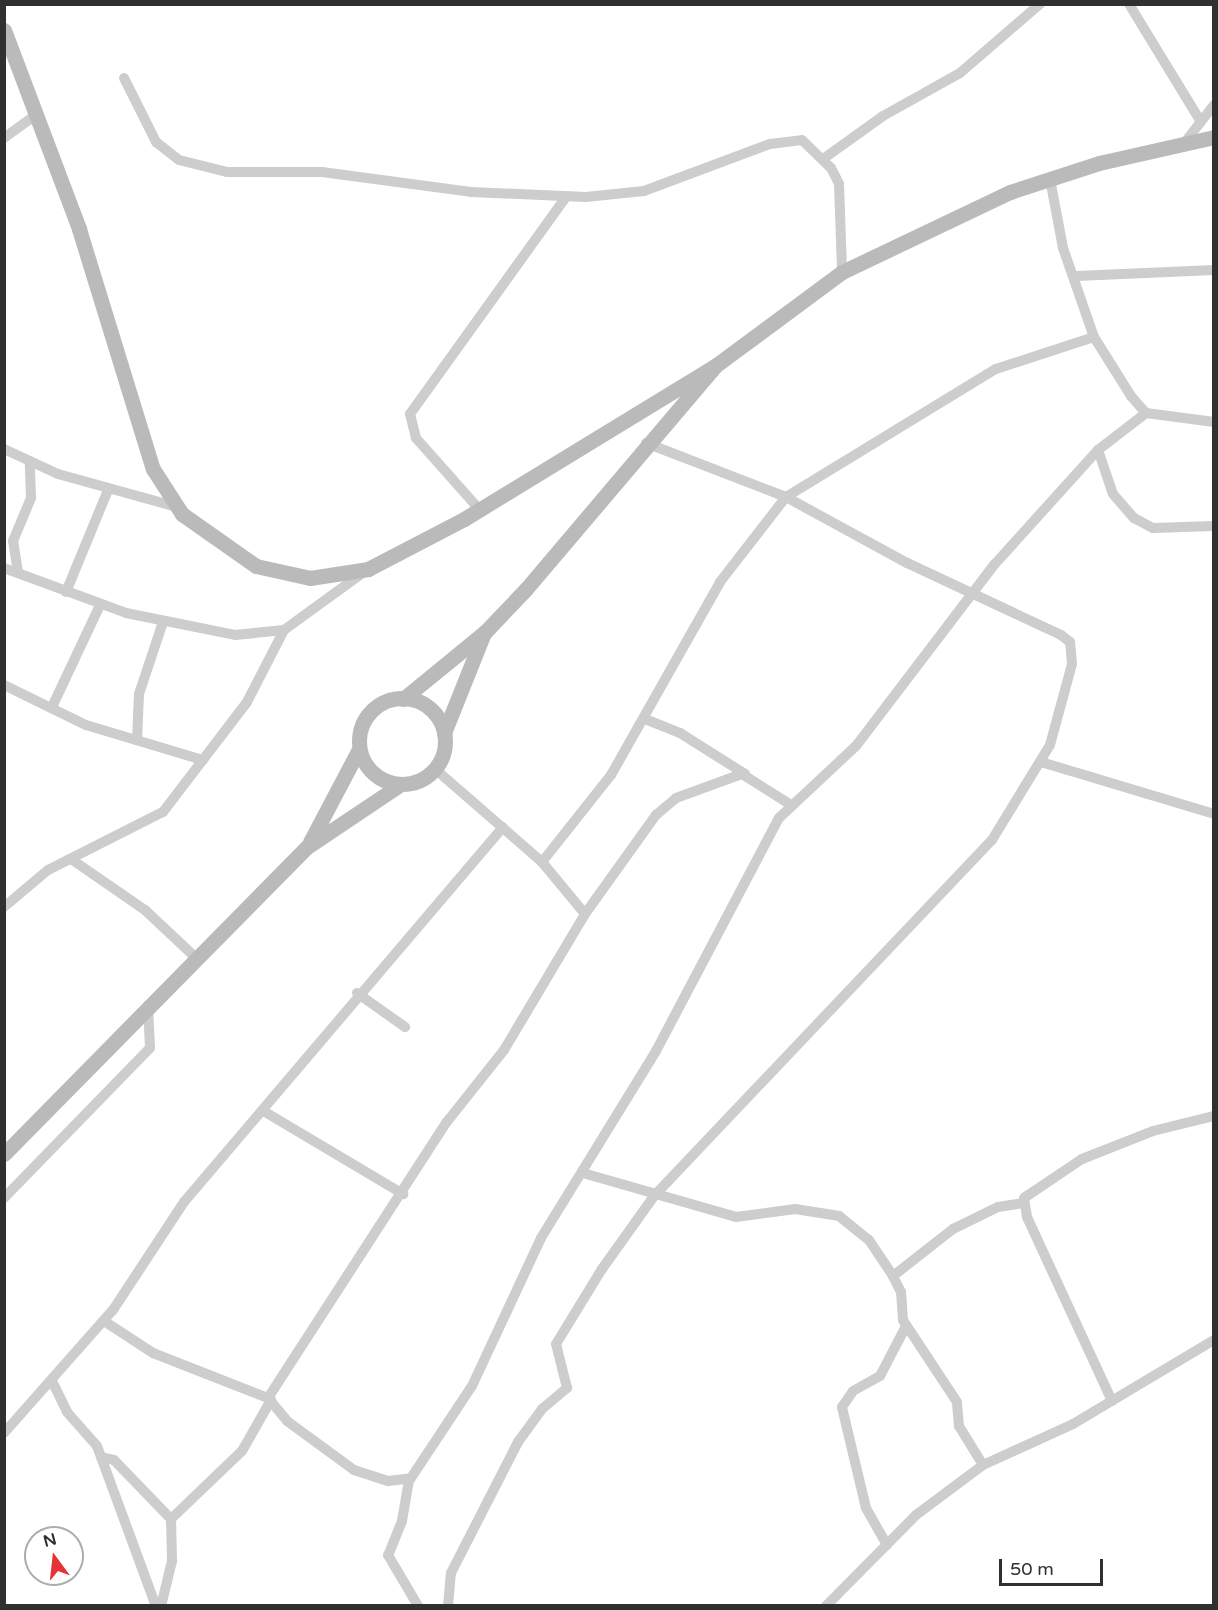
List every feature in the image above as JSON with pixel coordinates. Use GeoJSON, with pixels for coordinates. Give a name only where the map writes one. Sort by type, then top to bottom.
{"type":"FeatureCollection","features":[{"type":"Feature","properties":{"kind":"main road"},"geometry":{"type":"LineString","coordinates":[[4,30],[8,51],[37,114],[79,229],[153,469],[177,507],[232,552],[283,574],[331,578],[368,569],[479,509],[715,366],[842,272],[988,201],[1050,179],[1185,142],[1214,137]]}},
{"type":"Feature","properties":{"kind":"main road"},"geometry":{"type":"LineString","coordinates":[[307,847],[358,751],[370,714],[385,703],[403,699],[485,632],[646,443],[715,366]]}},
{"type":"Feature","properties":{"kind":"main road"},"geometry":{"type":"LineString","coordinates":[[4,1154],[195,957],[307,847],[401,784],[420,780],[435,769],[444,752],[444,733],[485,632]]}},
{"type":"Feature","properties":{"kind":"main road"},"geometry":{"type":"LineString","coordinates":[[403,699],[430,709],[444,733]]}},
{"type":"Feature","properties":{"kind":"main road"},"geometry":{"type":"LineString","coordinates":[[358,751],[373,773],[401,784]]}},
{"type":"Feature","properties":{"kind":"street"},"geometry":{"type":"LineString","coordinates":[[823,159],[883,116],[960,74],[1040,4]]}},
{"type":"Feature","properties":{"kind":"street"},"geometry":{"type":"LineString","coordinates":[[1129,4],[1201,122]]}},
{"type":"Feature","properties":{"kind":"street"},"geometry":{"type":"LineString","coordinates":[[124,78],[156,142],[179,160],[199,167],[322,172],[471,192],[566,198],[644,191],[793,138],[823,159],[839,184],[842,272]]}},
{"type":"Feature","properties":{"kind":"street"},"geometry":{"type":"LineString","coordinates":[[1185,142],[1214,105]]}},
{"type":"Feature","properties":{"kind":"street"},"geometry":{"type":"LineString","coordinates":[[4,138],[37,114]]}},
{"type":"Feature","properties":{"kind":"street"},"geometry":{"type":"LineString","coordinates":[[1050,179],[1063,248],[1077,276],[1094,337],[1146,413]]}},
{"type":"Feature","properties":{"kind":"street"},"geometry":{"type":"LineString","coordinates":[[479,509],[416,438],[410,414],[566,198]]}},
{"type":"Feature","properties":{"kind":"street"},"geometry":{"type":"LineString","coordinates":[[1077,276],[1214,270]]}},
{"type":"Feature","properties":{"kind":"street"},"geometry":{"type":"LineString","coordinates":[[542,862],[600,791],[645,719],[720,582],[786,497],[996,369],[1094,337]]}},
{"type":"Feature","properties":{"kind":"street"},"geometry":{"type":"LineString","coordinates":[[418,1605],[388,1555],[402,1521],[409,1479],[471,1386],[541,1238],[583,1173],[714,947],[755,856],[790,805],[856,746],[972,593],[1098,450],[1146,413],[1214,422]]}},
{"type":"Feature","properties":{"kind":"street"},"geometry":{"type":"LineString","coordinates":[[448,1605],[451,1573],[518,1442],[542,1409],[567,1388],[556,1356],[558,1338],[657,1192],[870,963],[963,873],[1041,762],[1069,679],[1070,642],[786,497],[646,443]]}},
{"type":"Feature","properties":{"kind":"street"},"geometry":{"type":"LineString","coordinates":[[4,449],[108,490],[177,507]]}},
{"type":"Feature","properties":{"kind":"street"},"geometry":{"type":"LineString","coordinates":[[1098,450],[1113,494],[1134,518],[1170,531],[1214,526]]}},
{"type":"Feature","properties":{"kind":"street"},"geometry":{"type":"LineString","coordinates":[[18,572],[13,540],[31,498],[30,461]]}},
{"type":"Feature","properties":{"kind":"street"},"geometry":{"type":"LineString","coordinates":[[66,592],[108,490]]}},
{"type":"Feature","properties":{"kind":"street"},"geometry":{"type":"LineString","coordinates":[[4,568],[100,605],[162,622],[235,635],[284,630]]}},
{"type":"Feature","properties":{"kind":"street"},"geometry":{"type":"LineString","coordinates":[[5,906],[71,859],[153,820],[247,702],[284,630],[368,569]]}},
{"type":"Feature","properties":{"kind":"street"},"geometry":{"type":"LineString","coordinates":[[52,707],[100,605]]}},
{"type":"Feature","properties":{"kind":"street"},"geometry":{"type":"LineString","coordinates":[[137,740],[140,694],[162,622]]}},
{"type":"Feature","properties":{"kind":"street"},"geometry":{"type":"LineString","coordinates":[[4,685],[86,725],[203,760]]}},
{"type":"Feature","properties":{"kind":"street"},"geometry":{"type":"LineString","coordinates":[[645,719],[680,733],[790,805]]}},
{"type":"Feature","properties":{"kind":"street"},"geometry":{"type":"LineString","coordinates":[[1041,762],[1214,814]]}},
{"type":"Feature","properties":{"kind":"street"},"geometry":{"type":"LineString","coordinates":[[435,769],[542,862],[585,914]]}},
{"type":"Feature","properties":{"kind":"street"},"geometry":{"type":"LineString","coordinates":[[171,1519],[242,1451],[269,1399],[403,1194],[446,1123],[504,1050],[585,914],[663,807],[745,774]]}},
{"type":"Feature","properties":{"kind":"street"},"geometry":{"type":"LineString","coordinates":[[4,1433],[104,1321],[184,1203],[265,1112],[357,993],[503,827]]}},
{"type":"Feature","properties":{"kind":"street"},"geometry":{"type":"LineString","coordinates":[[71,859],[145,910],[195,957]]}},
{"type":"Feature","properties":{"kind":"street"},"geometry":{"type":"LineString","coordinates":[[357,993],[405,1027]]}},
{"type":"Feature","properties":{"kind":"street"},"geometry":{"type":"LineString","coordinates":[[4,1198],[150,1048],[148,1005]]}},
{"type":"Feature","properties":{"kind":"street"},"geometry":{"type":"LineString","coordinates":[[265,1112],[403,1194]]}},
{"type":"Feature","properties":{"kind":"street"},"geometry":{"type":"LineString","coordinates":[[893,1276],[953,1229],[998,1207],[1023,1203],[1041,1183],[1082,1159],[1152,1131],[1214,1116]]}},
{"type":"Feature","properties":{"kind":"street"},"geometry":{"type":"LineString","coordinates":[[583,1173],[657,1192],[736,1217],[795,1209],[839,1216],[869,1240],[893,1276],[906,1326],[957,1402],[959,1426],[983,1465]]}},
{"type":"Feature","properties":{"kind":"street"},"geometry":{"type":"LineString","coordinates":[[1023,1203],[1112,1401]]}},
{"type":"Feature","properties":{"kind":"street"},"geometry":{"type":"LineString","coordinates":[[104,1321],[153,1353],[269,1399],[287,1421],[354,1470],[388,1481],[409,1479]]}},
{"type":"Feature","properties":{"kind":"street"},"geometry":{"type":"LineString","coordinates":[[887,1545],[866,1508],[842,1407],[854,1391],[880,1376],[906,1326]]}},
{"type":"Feature","properties":{"kind":"street"},"geometry":{"type":"LineString","coordinates":[[826,1605],[887,1545],[983,1465],[1112,1401],[1214,1340]]}},
{"type":"Feature","properties":{"kind":"street"},"geometry":{"type":"LineString","coordinates":[[52,1381],[67,1412],[93,1439],[156,1605]]}},
{"type":"Feature","properties":{"kind":"street"},"geometry":{"type":"LineString","coordinates":[[101,1457],[114,1460],[171,1519],[172,1561],[160,1605]]}}]}
